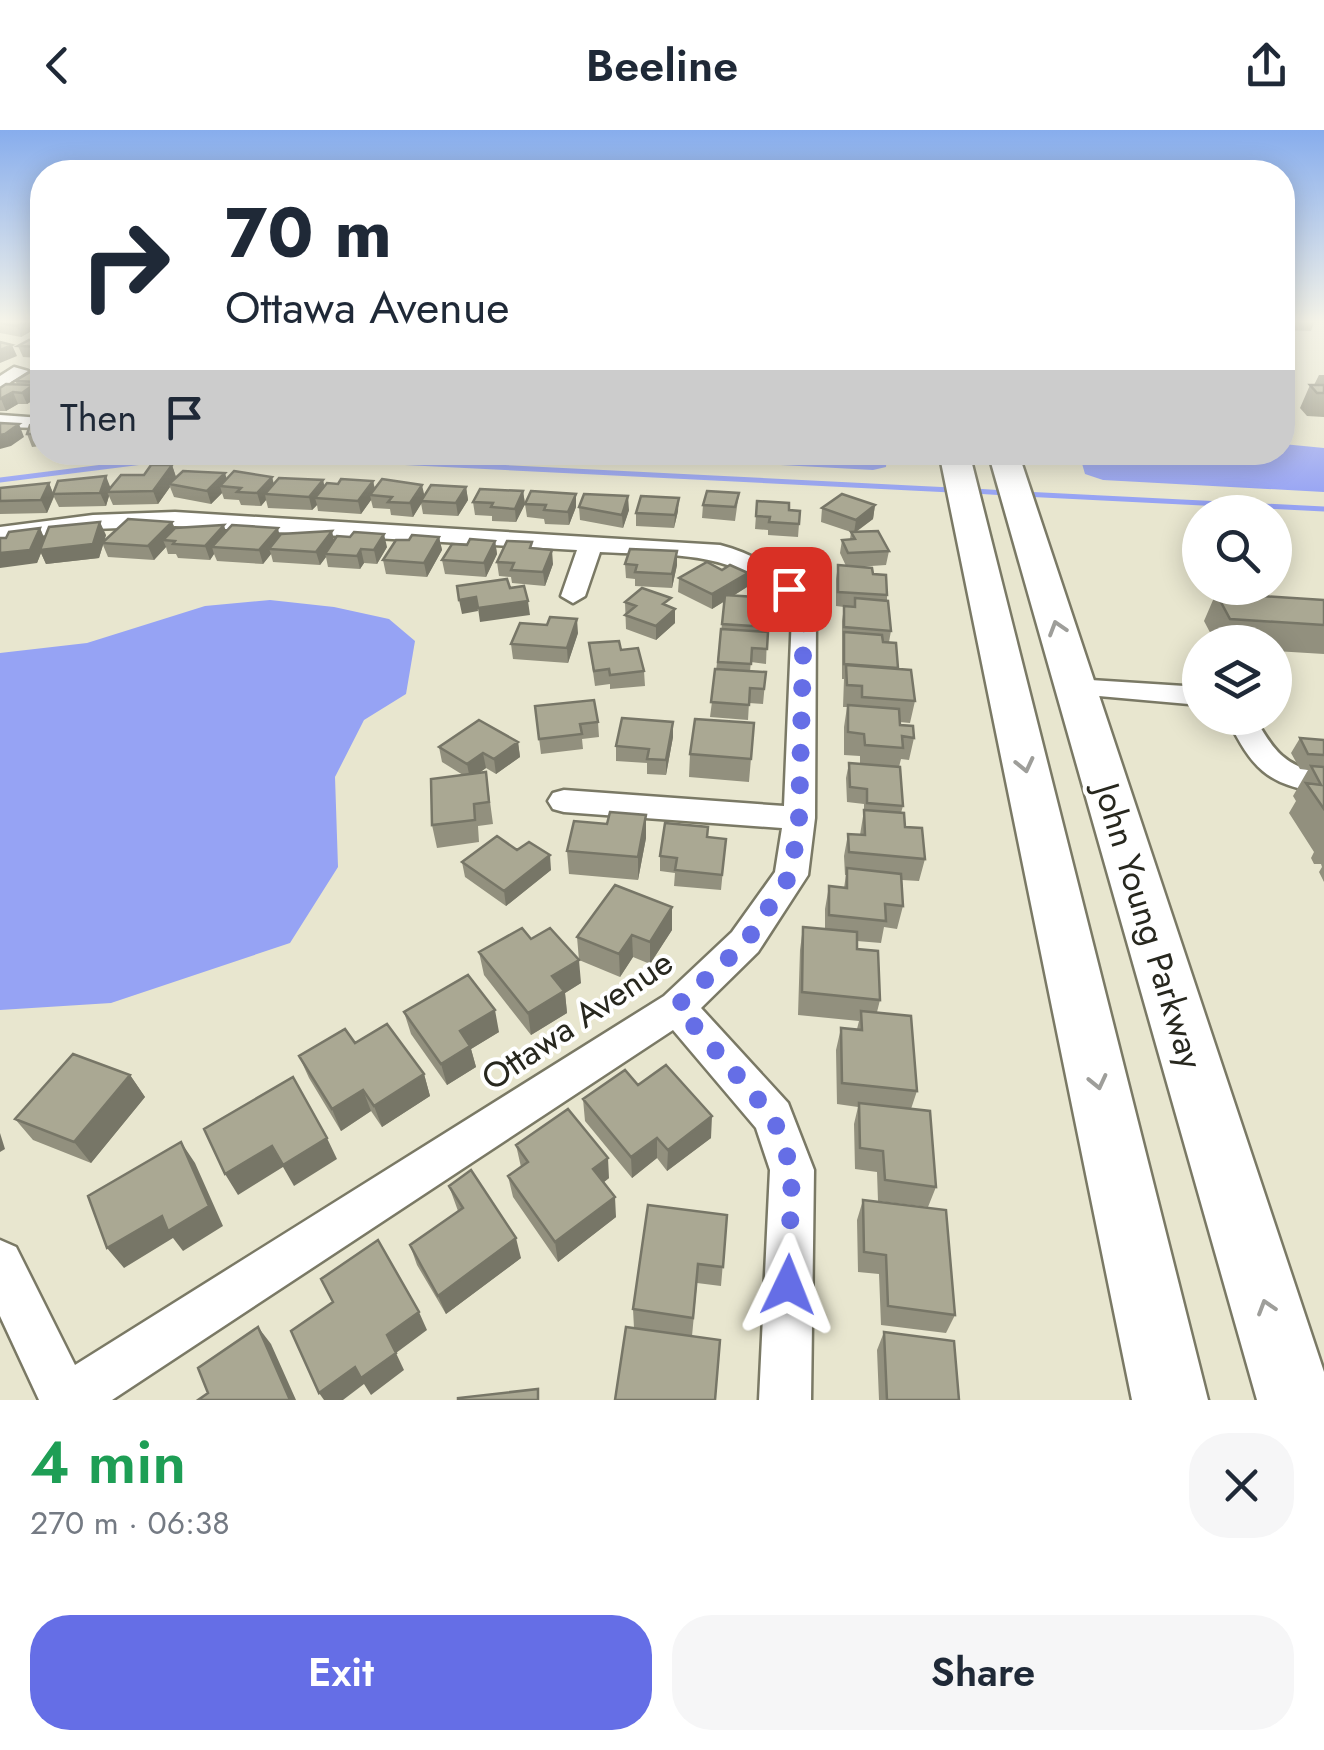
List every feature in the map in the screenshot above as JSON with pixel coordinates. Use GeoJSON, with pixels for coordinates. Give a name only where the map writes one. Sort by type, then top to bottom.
{"type":"FeatureCollection","features":[{"type":"Feature","properties":{"kind":"highway","name":"John Young Parkway"},"geometry":{"type":"LineString","coordinates":[[986,481],[1075,688],[1294,1400]]}},
{"type":"Feature","properties":{"kind":"highway","name":"John Young Parkway"},"geometry":{"type":"LineString","coordinates":[[986,481],[1170,1400]]}},
{"type":"Feature","properties":{"kind":"street"},"geometry":{"type":"LineString","coordinates":[[0,422],[30,423]]}},
{"type":"Feature","properties":{"kind":"street","name":"Ottawa Avenue"},"geometry":{"type":"LineString","coordinates":[[0,534],[92,522],[175,518],[720,552],[782,565],[789,589],[804,615],[799,818],[791,874],[746,942],[677,1006],[66,1400]]}},
{"type":"Feature","properties":{"kind":"street"},"geometry":{"type":"LineString","coordinates":[[573,596],[591,543]]}},
{"type":"Feature","properties":{"kind":"street"},"geometry":{"type":"LineString","coordinates":[[1075,688],[1182,695]]}},
{"type":"Feature","properties":{"kind":"street"},"geometry":{"type":"LineString","coordinates":[[1250,735],[1265,763],[1293,780],[1324,784]]}},
{"type":"Feature","properties":{"kind":"street"},"geometry":{"type":"LineString","coordinates":[[564,801],[799,818]]}},
{"type":"Feature","properties":{"kind":"street"},"geometry":{"type":"LineString","coordinates":[[677,1006],[773,1117],[792,1170],[785,1400]]}},
{"type":"Feature","properties":{"kind":"street"},"geometry":{"type":"LineString","coordinates":[[0,1263],[66,1400]]}},
{"type":"Feature","properties":{"kind":"water"},"geometry":{"type":"Polygon","coordinates":[[[1295,445],[1324,448],[1324,492],[1103,480],[1085,474],[1082,465],[1295,465],[1295,445]]]}},
{"type":"Feature","properties":{"kind":"water"},"geometry":{"type":"Polygon","coordinates":[[[782,465],[886,465],[873,470],[782,465]]]}},
{"type":"Feature","properties":{"kind":"water"},"geometry":{"type":"Polygon","coordinates":[[[270,600],[334,607],[389,619],[415,641],[406,694],[364,720],[335,777],[338,867],[290,943],[111,1003],[0,1010],[0,653],[87,643],[205,606],[270,600]]]}},
{"type":"Feature","properties":{"kind":"building"},"geometry":{"type":"Polygon","coordinates":[[[6,384],[30,385],[22,393],[13,392],[0,399],[0,388],[6,384]]]}},
{"type":"Feature","properties":{"kind":"building"},"geometry":{"type":"Polygon","coordinates":[[[1310,385],[1324,385],[1324,393],[1317,393],[1310,385]]]}},
{"type":"Feature","properties":{"kind":"building"},"geometry":{"type":"Polygon","coordinates":[[[0,423],[19,424],[0,435],[0,423]]]}},
{"type":"Feature","properties":{"kind":"building"},"geometry":{"type":"Polygon","coordinates":[[[151,465],[172,465],[153,491],[107,492],[121,475],[144,475],[151,465]]]}},
{"type":"Feature","properties":{"kind":"building"},"geometry":{"type":"Polygon","coordinates":[[[183,471],[225,473],[207,491],[169,484],[183,471]]]}},
{"type":"Feature","properties":{"kind":"building"},"geometry":{"type":"Polygon","coordinates":[[[234,471],[272,477],[257,493],[220,486],[234,471]]]}},
{"type":"Feature","properties":{"kind":"building"},"geometry":{"type":"Polygon","coordinates":[[[106,476],[100,493],[53,494],[58,481],[106,476]]]}},
{"type":"Feature","properties":{"kind":"building"},"geometry":{"type":"Polygon","coordinates":[[[279,478],[323,480],[309,497],[265,494],[279,478]]]}},
{"type":"Feature","properties":{"kind":"building"},"geometry":{"type":"Polygon","coordinates":[[[341,479],[373,481],[358,501],[315,498],[327,483],[338,484],[341,479]]]}},
{"type":"Feature","properties":{"kind":"building"},"geometry":{"type":"Polygon","coordinates":[[[382,479],[422,485],[410,503],[388,502],[392,497],[370,495],[382,479]]]}},
{"type":"Feature","properties":{"kind":"building"},"geometry":{"type":"Polygon","coordinates":[[[49,483],[41,500],[0,501],[0,488],[49,483]]]}},
{"type":"Feature","properties":{"kind":"building"},"geometry":{"type":"Polygon","coordinates":[[[431,485],[466,487],[456,503],[421,501],[431,485]]]}},
{"type":"Feature","properties":{"kind":"building"},"geometry":{"type":"Polygon","coordinates":[[[480,489],[523,491],[515,509],[473,502],[480,489]]]}},
{"type":"Feature","properties":{"kind":"building"},"geometry":{"type":"Polygon","coordinates":[[[531,491],[576,494],[568,512],[525,504],[531,491]]]}},
{"type":"Feature","properties":{"kind":"building"},"geometry":{"type":"Polygon","coordinates":[[[707,491],[739,493],[735,507],[703,505],[707,491]]]}},
{"type":"Feature","properties":{"kind":"building"},"geometry":{"type":"Polygon","coordinates":[[[584,494],[628,496],[622,515],[579,507],[584,494]]]}},
{"type":"Feature","properties":{"kind":"building"},"geometry":{"type":"Polygon","coordinates":[[[842,494],[875,505],[856,520],[822,508],[842,494]]]}},
{"type":"Feature","properties":{"kind":"building"},"geometry":{"type":"Polygon","coordinates":[[[641,496],[679,498],[675,515],[636,513],[641,496]]]}},
{"type":"Feature","properties":{"kind":"building"},"geometry":{"type":"Polygon","coordinates":[[[757,501],[789,503],[789,510],[800,511],[799,524],[769,522],[770,517],[756,516],[757,501]]]}},
{"type":"Feature","properties":{"kind":"building"},"geometry":{"type":"Polygon","coordinates":[[[128,519],[172,522],[148,546],[102,543],[128,519]]]}},
{"type":"Feature","properties":{"kind":"building"},"geometry":{"type":"Polygon","coordinates":[[[100,522],[93,544],[40,550],[49,527],[100,522]]]}},
{"type":"Feature","properties":{"kind":"building"},"geometry":{"type":"Polygon","coordinates":[[[224,525],[205,546],[163,540],[175,528],[224,525]]]}},
{"type":"Feature","properties":{"kind":"building"},"geometry":{"type":"Polygon","coordinates":[[[232,525],[278,528],[259,550],[212,547],[232,525]]]}},
{"type":"Feature","properties":{"kind":"building"},"geometry":{"type":"Polygon","coordinates":[[[40,528],[30,550],[0,553],[0,538],[6,538],[9,532],[40,528]]]}},
{"type":"Feature","properties":{"kind":"building"},"geometry":{"type":"Polygon","coordinates":[[[332,531],[316,552],[269,549],[281,534],[332,531]]]}},
{"type":"Feature","properties":{"kind":"building"},"geometry":{"type":"Polygon","coordinates":[[[878,531],[889,551],[848,553],[842,540],[855,539],[851,532],[878,531]]]}},
{"type":"Feature","properties":{"kind":"building"},"geometry":{"type":"Polygon","coordinates":[[[354,532],[384,534],[374,550],[361,549],[357,556],[325,554],[337,536],[350,537],[354,532]]]}},
{"type":"Feature","properties":{"kind":"building"},"geometry":{"type":"Polygon","coordinates":[[[412,535],[439,537],[424,563],[383,560],[396,540],[409,540],[412,535]]]}},
{"type":"Feature","properties":{"kind":"building"},"geometry":{"type":"Polygon","coordinates":[[[470,539],[495,541],[484,563],[442,560],[452,544],[467,545],[470,539]]]}},
{"type":"Feature","properties":{"kind":"building"},"geometry":{"type":"Polygon","coordinates":[[[507,541],[532,542],[530,548],[552,550],[543,572],[511,570],[514,563],[497,562],[507,541]]]}},
{"type":"Feature","properties":{"kind":"building"},"geometry":{"type":"Polygon","coordinates":[[[630,549],[677,551],[672,574],[635,572],[637,565],[625,564],[630,549]]]}},
{"type":"Feature","properties":{"kind":"building"},"geometry":{"type":"Polygon","coordinates":[[[707,562],[722,570],[730,565],[748,573],[712,594],[679,578],[707,562]]]}},
{"type":"Feature","properties":{"kind":"building"},"geometry":{"type":"Polygon","coordinates":[[[838,565],[872,568],[873,574],[886,575],[887,595],[838,592],[838,565]]]}},
{"type":"Feature","properties":{"kind":"building"},"geometry":{"type":"Polygon","coordinates":[[[507,579],[510,588],[524,586],[528,601],[478,608],[476,597],[459,600],[457,586],[507,579]]]}},
{"type":"Feature","properties":{"kind":"building"},"geometry":{"type":"Polygon","coordinates":[[[642,588],[671,598],[663,604],[675,609],[656,626],[625,615],[636,606],[625,602],[642,588]]]}},
{"type":"Feature","properties":{"kind":"building"},"geometry":{"type":"Polygon","coordinates":[[[725,595],[756,597],[756,611],[768,611],[767,627],[722,624],[725,595]]]}},
{"type":"Feature","properties":{"kind":"building"},"geometry":{"type":"Polygon","coordinates":[[[855,598],[888,601],[891,631],[844,627],[844,606],[855,607],[855,598]]]}},
{"type":"Feature","properties":{"kind":"building"},"geometry":{"type":"Polygon","coordinates":[[[1292,598],[1324,600],[1324,625],[1230,619],[1222,605],[1292,605],[1292,598]]]}},
{"type":"Feature","properties":{"kind":"building"},"geometry":{"type":"Polygon","coordinates":[[[550,617],[577,619],[567,648],[511,644],[520,623],[547,625],[550,617]]]}},
{"type":"Feature","properties":{"kind":"building"},"geometry":{"type":"Polygon","coordinates":[[[721,629],[768,632],[767,649],[752,648],[751,664],[718,662],[721,629]]]}},
{"type":"Feature","properties":{"kind":"building"},"geometry":{"type":"Polygon","coordinates":[[[844,632],[882,635],[883,642],[896,643],[898,668],[844,664],[844,632]]]}},
{"type":"Feature","properties":{"kind":"building"},"geometry":{"type":"Polygon","coordinates":[[[619,641],[621,650],[638,648],[644,671],[610,675],[609,669],[594,671],[589,643],[619,641]]]}},
{"type":"Feature","properties":{"kind":"building"},"geometry":{"type":"Polygon","coordinates":[[[846,665],[911,670],[915,701],[862,697],[862,686],[847,685],[846,665]]]}},
{"type":"Feature","properties":{"kind":"building"},"geometry":{"type":"Polygon","coordinates":[[[715,669],[766,672],[764,689],[750,688],[749,705],[711,702],[715,669]]]}},
{"type":"Feature","properties":{"kind":"building"},"geometry":{"type":"Polygon","coordinates":[[[594,700],[598,722],[580,724],[582,734],[539,739],[535,706],[594,700]]]}},
{"type":"Feature","properties":{"kind":"building"},"geometry":{"type":"Polygon","coordinates":[[[848,705],[899,709],[900,725],[913,726],[914,738],[902,736],[903,748],[865,745],[864,734],[848,732],[848,705]]]}},
{"type":"Feature","properties":{"kind":"building"},"geometry":{"type":"Polygon","coordinates":[[[622,718],[673,722],[666,760],[647,759],[649,749],[616,746],[622,718]]]}},
{"type":"Feature","properties":{"kind":"building"},"geometry":{"type":"Polygon","coordinates":[[[695,719],[754,723],[751,759],[690,754],[695,719]]]}},
{"type":"Feature","properties":{"kind":"building"},"geometry":{"type":"Polygon","coordinates":[[[479,720],[518,742],[494,759],[483,753],[467,764],[439,747],[479,720]]]}},
{"type":"Feature","properties":{"kind":"building"},"geometry":{"type":"Polygon","coordinates":[[[1300,738],[1324,740],[1324,755],[1308,754],[1300,738]]]}},
{"type":"Feature","properties":{"kind":"building"},"geometry":{"type":"Polygon","coordinates":[[[849,763],[900,767],[903,806],[867,803],[867,789],[850,787],[849,763]]]}},
{"type":"Feature","properties":{"kind":"building"},"geometry":{"type":"Polygon","coordinates":[[[1311,766],[1324,767],[1324,809],[1306,783],[1321,785],[1311,766]]]}},
{"type":"Feature","properties":{"kind":"building"},"geometry":{"type":"Polygon","coordinates":[[[486,772],[489,802],[474,804],[475,820],[432,825],[431,779],[486,772]]]}},
{"type":"Feature","properties":{"kind":"building"},"geometry":{"type":"Polygon","coordinates":[[[864,810],[904,813],[905,827],[922,828],[925,859],[849,852],[848,834],[865,835],[864,810]]]}},
{"type":"Feature","properties":{"kind":"building"},"geometry":{"type":"Polygon","coordinates":[[[610,812],[646,815],[638,857],[567,851],[574,821],[607,824],[610,812]]]}},
{"type":"Feature","properties":{"kind":"building"},"geometry":{"type":"Polygon","coordinates":[[[665,823],[708,827],[707,837],[726,839],[722,875],[675,870],[677,858],[660,856],[665,823]]]}},
{"type":"Feature","properties":{"kind":"building"},"geometry":{"type":"Polygon","coordinates":[[[497,836],[517,850],[529,842],[550,855],[504,891],[462,862],[497,836]]]}},
{"type":"Feature","properties":{"kind":"building"},"geometry":{"type":"Polygon","coordinates":[[[847,868],[901,874],[903,906],[885,904],[886,921],[829,915],[829,886],[847,888],[847,868]]]}},
{"type":"Feature","properties":{"kind":"building"},"geometry":{"type":"Polygon","coordinates":[[[615,885],[672,907],[650,942],[632,935],[619,954],[577,937],[615,885]]]}},
{"type":"Feature","properties":{"kind":"building"},"geometry":{"type":"Polygon","coordinates":[[[803,927],[857,932],[857,949],[878,951],[880,1000],[802,992],[803,927]]]}},
{"type":"Feature","properties":{"kind":"building"},"geometry":{"type":"Polygon","coordinates":[[[522,928],[531,939],[550,928],[579,960],[552,976],[564,991],[528,1013],[479,952],[522,928]]]}},
{"type":"Feature","properties":{"kind":"building"},"geometry":{"type":"Polygon","coordinates":[[[468,975],[495,1010],[460,1031],[470,1046],[441,1064],[404,1012],[468,975]]]}},
{"type":"Feature","properties":{"kind":"building"},"geometry":{"type":"Polygon","coordinates":[[[861,1011],[911,1016],[917,1091],[842,1083],[841,1028],[862,1030],[861,1011]]]}},
{"type":"Feature","properties":{"kind":"building"},"geometry":{"type":"Polygon","coordinates":[[[387,1024],[424,1074],[374,1106],[363,1090],[332,1109],[299,1056],[345,1029],[355,1043],[387,1024]]]}},
{"type":"Feature","properties":{"kind":"building"},"geometry":{"type":"Polygon","coordinates":[[[73,1054],[130,1075],[74,1142],[15,1119],[73,1054]]]}},
{"type":"Feature","properties":{"kind":"building"},"geometry":{"type":"Polygon","coordinates":[[[666,1065],[712,1116],[668,1150],[657,1138],[631,1157],[583,1099],[625,1070],[638,1085],[666,1065]]]}},
{"type":"Feature","properties":{"kind":"building"},"geometry":{"type":"Polygon","coordinates":[[[293,1077],[327,1138],[283,1165],[272,1146],[225,1174],[204,1129],[293,1077]]]}},
{"type":"Feature","properties":{"kind":"building"},"geometry":{"type":"Polygon","coordinates":[[[859,1103],[930,1111],[936,1187],[885,1180],[883,1151],[860,1148],[859,1103]]]}},
{"type":"Feature","properties":{"kind":"building"},"geometry":{"type":"Polygon","coordinates":[[[568,1109],[608,1158],[593,1169],[615,1197],[555,1242],[508,1176],[528,1162],[516,1145],[568,1109]]]}},
{"type":"Feature","properties":{"kind":"building"},"geometry":{"type":"Polygon","coordinates":[[[181,1142],[209,1206],[168,1231],[162,1216],[107,1248],[88,1196],[181,1142]]]}},
{"type":"Feature","properties":{"kind":"building"},"geometry":{"type":"Polygon","coordinates":[[[471,1170],[516,1238],[438,1296],[410,1245],[463,1208],[449,1186],[471,1170]]]}},
{"type":"Feature","properties":{"kind":"building"},"geometry":{"type":"Polygon","coordinates":[[[863,1200],[946,1210],[955,1315],[888,1306],[886,1255],[864,1252],[863,1200]]]}},
{"type":"Feature","properties":{"kind":"building"},"geometry":{"type":"Polygon","coordinates":[[[648,1205],[727,1215],[723,1267],[698,1264],[693,1318],[633,1309],[648,1205]]]}},
{"type":"Feature","properties":{"kind":"building"},"geometry":{"type":"Polygon","coordinates":[[[378,1240],[419,1312],[387,1335],[396,1353],[361,1378],[355,1367],[319,1393],[291,1331],[333,1302],[321,1279],[378,1240]]]}},
{"type":"Feature","properties":{"kind":"building"},"geometry":{"type":"Polygon","coordinates":[[[258,1327],[290,1400],[198,1400],[208,1393],[198,1368],[258,1327]]]}},
{"type":"Feature","properties":{"kind":"building"},"geometry":{"type":"Polygon","coordinates":[[[626,1327],[720,1340],[715,1400],[615,1400],[626,1327]]]}},
{"type":"Feature","properties":{"kind":"building"},"geometry":{"type":"Polygon","coordinates":[[[884,1332],[954,1341],[959,1400],[887,1400],[884,1332]]]}},
{"type":"Feature","properties":{"kind":"building"},"geometry":{"type":"Polygon","coordinates":[[[538,1389],[538,1400],[458,1400],[458,1398],[538,1389]]]}},
{"type":"Feature","properties":{"kind":"waterway"},"geometry":{"type":"LineString","coordinates":[[0,480],[119,465]]}},
{"type":"Feature","properties":{"kind":"waterway"},"geometry":{"type":"LineString","coordinates":[[453,465],[951,490]]}},
{"type":"Feature","properties":{"kind":"waterway"},"geometry":{"type":"LineString","coordinates":[[974,491],[1006,493]]}},
{"type":"Feature","properties":{"kind":"waterway"},"geometry":{"type":"LineString","coordinates":[[1023,494],[1324,509]]}},
{"type":"Feature","properties":{"kind":"route"},"geometry":{"type":"LineString","coordinates":[[788,1285],[792,1170],[773,1117],[677,1006],[746,942],[791,874],[799,818],[804,615],[789,589]]}}]}
